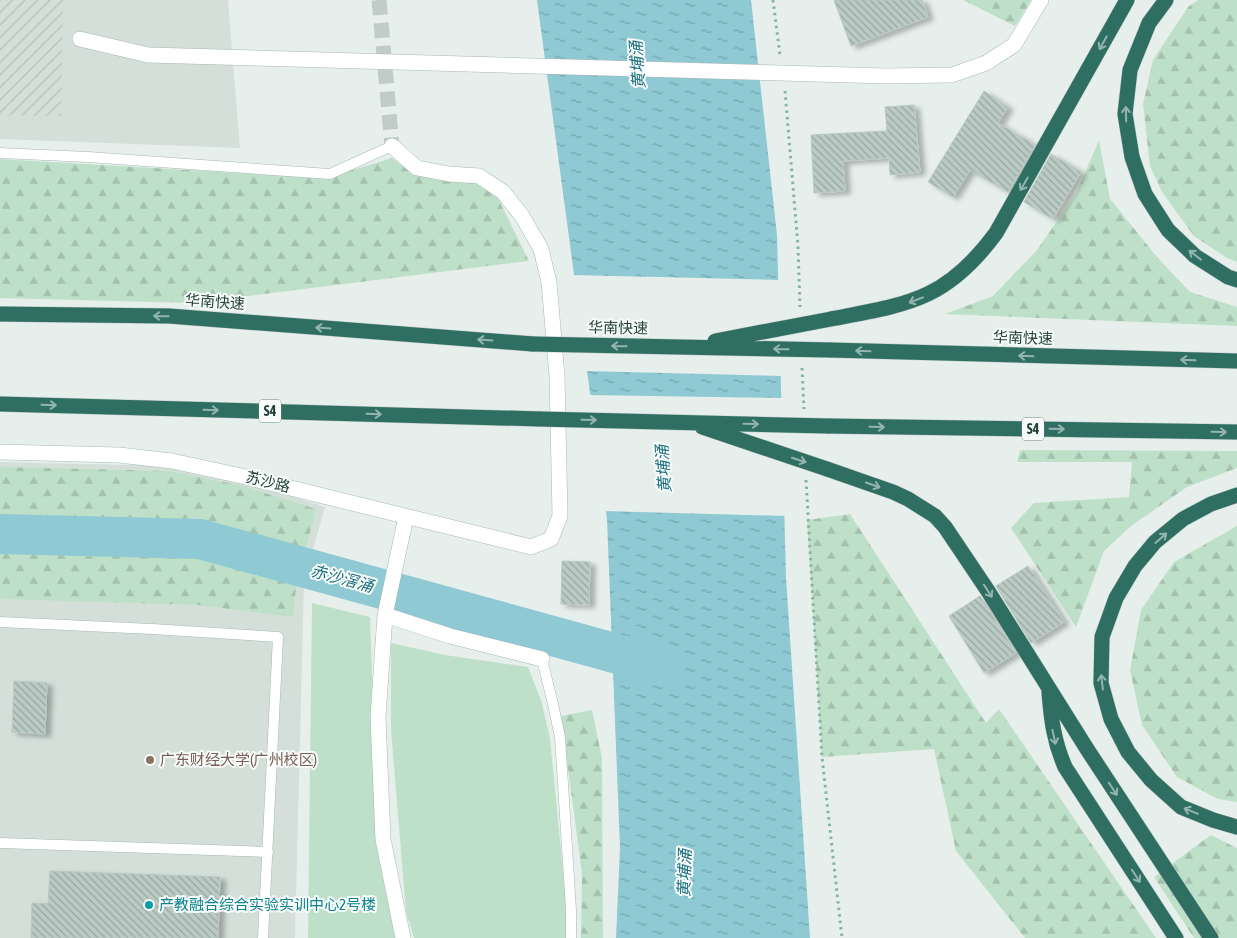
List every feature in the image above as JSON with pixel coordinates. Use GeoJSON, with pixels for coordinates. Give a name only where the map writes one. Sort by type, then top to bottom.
{"type":"FeatureCollection","features":[{"type":"Feature","properties":{"kind":"highway"},"geometry":{"type":"LineString","coordinates":[[686,347],[899,305],[916,300],[935,291],[971,264],[996,233],[1127,0]]}},
{"type":"Feature","properties":{"kind":"highway"},"geometry":{"type":"LineString","coordinates":[[1166,0],[1149,23],[1130,70],[1125,114],[1132,157],[1145,194],[1168,230],[1195,256],[1228,277],[1237,280]]}},
{"type":"Feature","properties":{"kind":"highway","name":"华南快速"},"geometry":{"type":"LineString","coordinates":[[0,314],[169,316],[533,344],[1237,361]]}},
{"type":"Feature","properties":{"kind":"highway","name":"S4"},"geometry":{"type":"LineString","coordinates":[[0,404],[828,426],[1237,432]]}},
{"type":"Feature","properties":{"kind":"highway"},"geometry":{"type":"LineString","coordinates":[[686,422],[893,492],[923,507],[935,516],[945,527],[974,570],[1087,749],[1211,938]]}},
{"type":"Feature","properties":{"kind":"highway"},"geometry":{"type":"LineString","coordinates":[[1237,495],[1211,504],[1183,519],[1155,542],[1135,566],[1116,598],[1102,638],[1101,683],[1115,727],[1128,752],[1151,780],[1181,807],[1237,827]]}},
{"type":"Feature","properties":{"kind":"highway"},"geometry":{"type":"LineString","coordinates":[[1048,688],[1056,747],[1065,767],[1176,938]]}},
{"type":"Feature","properties":{"kind":"street"},"geometry":{"type":"LineString","coordinates":[[80,40],[148,55],[886,76],[952,75],[986,63],[1014,45],[1041,0]]}},
{"type":"Feature","properties":{"kind":"street","name":"苏沙路"},"geometry":{"type":"LineString","coordinates":[[0,452],[119,455],[172,461],[531,546],[551,539],[560,516],[557,376],[549,282],[541,249],[522,216],[503,192],[479,176],[449,174],[417,168],[392,146]]}},
{"type":"Feature","properties":{"kind":"street"},"geometry":{"type":"LineString","coordinates":[[403,938],[383,839],[378,717],[385,616],[406,517]]}},
{"type":"Feature","properties":{"kind":"street"},"geometry":{"type":"LineString","coordinates":[[385,616],[450,636],[542,659]]}},
{"type":"Feature","properties":{"kind":"lane"},"geometry":{"type":"LineString","coordinates":[[0,153],[88,157],[330,174],[392,146]]}},
{"type":"Feature","properties":{"kind":"lane"},"geometry":{"type":"LineString","coordinates":[[0,622],[278,637],[263,938]]}},
{"type":"Feature","properties":{"kind":"lane"},"geometry":{"type":"LineString","coordinates":[[542,659],[560,737],[571,910],[571,938]]}},
{"type":"Feature","properties":{"kind":"lane"},"geometry":{"type":"LineString","coordinates":[[0,843],[268,852]]}},
{"type":"Feature","properties":{"kind":"shaded area"},"geometry":{"type":"Polygon","coordinates":[[[0,0],[228,0],[240,148],[0,139],[0,0]]]}},
{"type":"Feature","properties":{"kind":"shaded area"},"geometry":{"type":"Polygon","coordinates":[[[0,0],[63,0],[61,116],[0,115],[0,0]]]}},
{"type":"Feature","properties":{"kind":"shaded area","name":"广东财经大学(广州校区)"},"geometry":{"type":"Polygon","coordinates":[[[0,462],[172,466],[247,482],[325,507],[304,581],[295,938],[0,938],[0,462]]]}},
{"type":"Feature","properties":{"kind":"green space"},"geometry":{"type":"Polygon","coordinates":[[[963,0],[1031,0],[1015,26],[963,0]]]}},
{"type":"Feature","properties":{"kind":"green space"},"geometry":{"type":"Polygon","coordinates":[[[1198,0],[1237,0],[1237,262],[1227,258],[1194,236],[1162,192],[1150,166],[1143,104],[1153,60],[1188,7],[1198,0]]]}},
{"type":"Feature","properties":{"kind":"green space"},"geometry":{"type":"Polygon","coordinates":[[[1099,140],[1110,199],[1157,257],[1190,292],[1237,307],[1237,326],[945,314],[993,296],[1037,250],[1076,194],[1099,140]]]}},
{"type":"Feature","properties":{"kind":"green space"},"geometry":{"type":"Polygon","coordinates":[[[392,158],[412,173],[471,180],[494,190],[529,261],[192,303],[0,298],[0,159],[326,178],[392,158]]]}},
{"type":"Feature","properties":{"kind":"green space"},"geometry":{"type":"Polygon","coordinates":[[[1020,450],[1237,451],[1237,468],[1187,487],[1131,526],[1104,551],[1076,627],[1011,528],[1034,503],[1129,497],[1132,462],[1017,462],[1020,450]]]}},
{"type":"Feature","properties":{"kind":"green space"},"geometry":{"type":"Polygon","coordinates":[[[0,467],[170,471],[243,486],[316,509],[304,556],[210,532],[145,523],[0,519],[0,467]]]}},
{"type":"Feature","properties":{"kind":"green space"},"geometry":{"type":"Polygon","coordinates":[[[850,514],[986,723],[999,709],[1156,938],[1025,938],[956,851],[934,749],[822,757],[807,520],[850,514]]]}},
{"type":"Feature","properties":{"kind":"green space"},"geometry":{"type":"Polygon","coordinates":[[[1237,526],[1237,802],[1218,799],[1177,777],[1142,725],[1130,670],[1141,610],[1174,562],[1237,526]]]}},
{"type":"Feature","properties":{"kind":"green space"},"geometry":{"type":"Polygon","coordinates":[[[0,548],[195,555],[297,577],[293,617],[198,605],[0,599],[0,548]]]}},
{"type":"Feature","properties":{"kind":"green space"},"geometry":{"type":"Polygon","coordinates":[[[312,603],[370,617],[378,845],[399,938],[308,938],[312,603]]]}},
{"type":"Feature","properties":{"kind":"green space"},"geometry":{"type":"Polygon","coordinates":[[[391,643],[445,655],[528,667],[541,700],[550,738],[567,912],[566,938],[414,938],[406,911],[391,730],[391,643]]]}},
{"type":"Feature","properties":{"kind":"green space"},"geometry":{"type":"Polygon","coordinates":[[[592,710],[602,758],[603,938],[581,938],[582,873],[561,716],[592,710]]]}},
{"type":"Feature","properties":{"kind":"green space"},"geometry":{"type":"Polygon","coordinates":[[[1211,835],[1237,848],[1237,938],[1194,938],[1154,877],[1211,835]]]}},
{"type":"Feature","properties":{"kind":"water","name":"黄埔涌"},"geometry":{"type":"Polygon","coordinates":[[[537,0],[751,0],[777,235],[786,578],[810,938],[616,938],[620,848],[607,519],[537,0]]]}},
{"type":"Feature","properties":{"kind":"pier"},"geometry":{"type":"Polygon","coordinates":[[[572,275],[781,280],[783,376],[584,371],[572,275]]]}},
{"type":"Feature","properties":{"kind":"pier"},"geometry":{"type":"Polygon","coordinates":[[[588,395],[784,398],[787,516],[603,511],[588,395]]]}},
{"type":"Feature","properties":{"kind":"building"},"geometry":{"type":"Polygon","coordinates":[[[834,0],[922,0],[928,17],[851,46],[834,0]]]}},
{"type":"Feature","properties":{"kind":"building"},"geometry":{"type":"Polygon","coordinates":[[[984,91],[1008,107],[998,123],[1035,145],[1008,192],[970,170],[953,197],[928,182],[984,91]]]}},
{"type":"Feature","properties":{"kind":"building"},"geometry":{"type":"Polygon","coordinates":[[[914,105],[920,172],[890,175],[889,158],[843,161],[845,191],[814,193],[811,135],[887,131],[885,107],[914,105]]]}},
{"type":"Feature","properties":{"kind":"building"},"geometry":{"type":"Polygon","coordinates":[[[1051,154],[1081,172],[1053,219],[1024,202],[1051,154]]]}},
{"type":"Feature","properties":{"kind":"building"},"geometry":{"type":"Polygon","coordinates":[[[562,561],[590,562],[589,605],[561,604],[562,561]]]}},
{"type":"Feature","properties":{"kind":"building"},"geometry":{"type":"Polygon","coordinates":[[[1028,566],[1064,622],[1031,643],[996,586],[1028,566]]]}},
{"type":"Feature","properties":{"kind":"building"},"geometry":{"type":"Polygon","coordinates":[[[980,596],[1016,653],[984,673],[949,616],[980,596]]]}},
{"type":"Feature","properties":{"kind":"building"},"geometry":{"type":"Polygon","coordinates":[[[14,681],[47,683],[45,734],[12,732],[14,681]]]}},
{"type":"Feature","properties":{"kind":"building","name":"产教融合综合实验实训中心2号楼"},"geometry":{"type":"Polygon","coordinates":[[[50,871],[220,877],[218,938],[31,938],[32,903],[48,904],[50,871]]]}},
{"type":"Feature","properties":{"kind":"waterway","name":"赤沙滘涌"},"geometry":{"type":"LineString","coordinates":[[0,534],[200,539],[665,667]]}},
{"type":"Feature","properties":{"kind":"tunnel"},"geometry":{"type":"LineString","coordinates":[[379,0],[392,146]]}},
{"type":"Feature","properties":{"kind":"place","name":"广东财经大学(广州校区)"},"geometry":{"type":"Point","coordinates":[150,760]}},
{"type":"Feature","properties":{"kind":"place","name":"产教融合综合实验实训中心2号楼"},"geometry":{"type":"Point","coordinates":[149,905]}}]}
